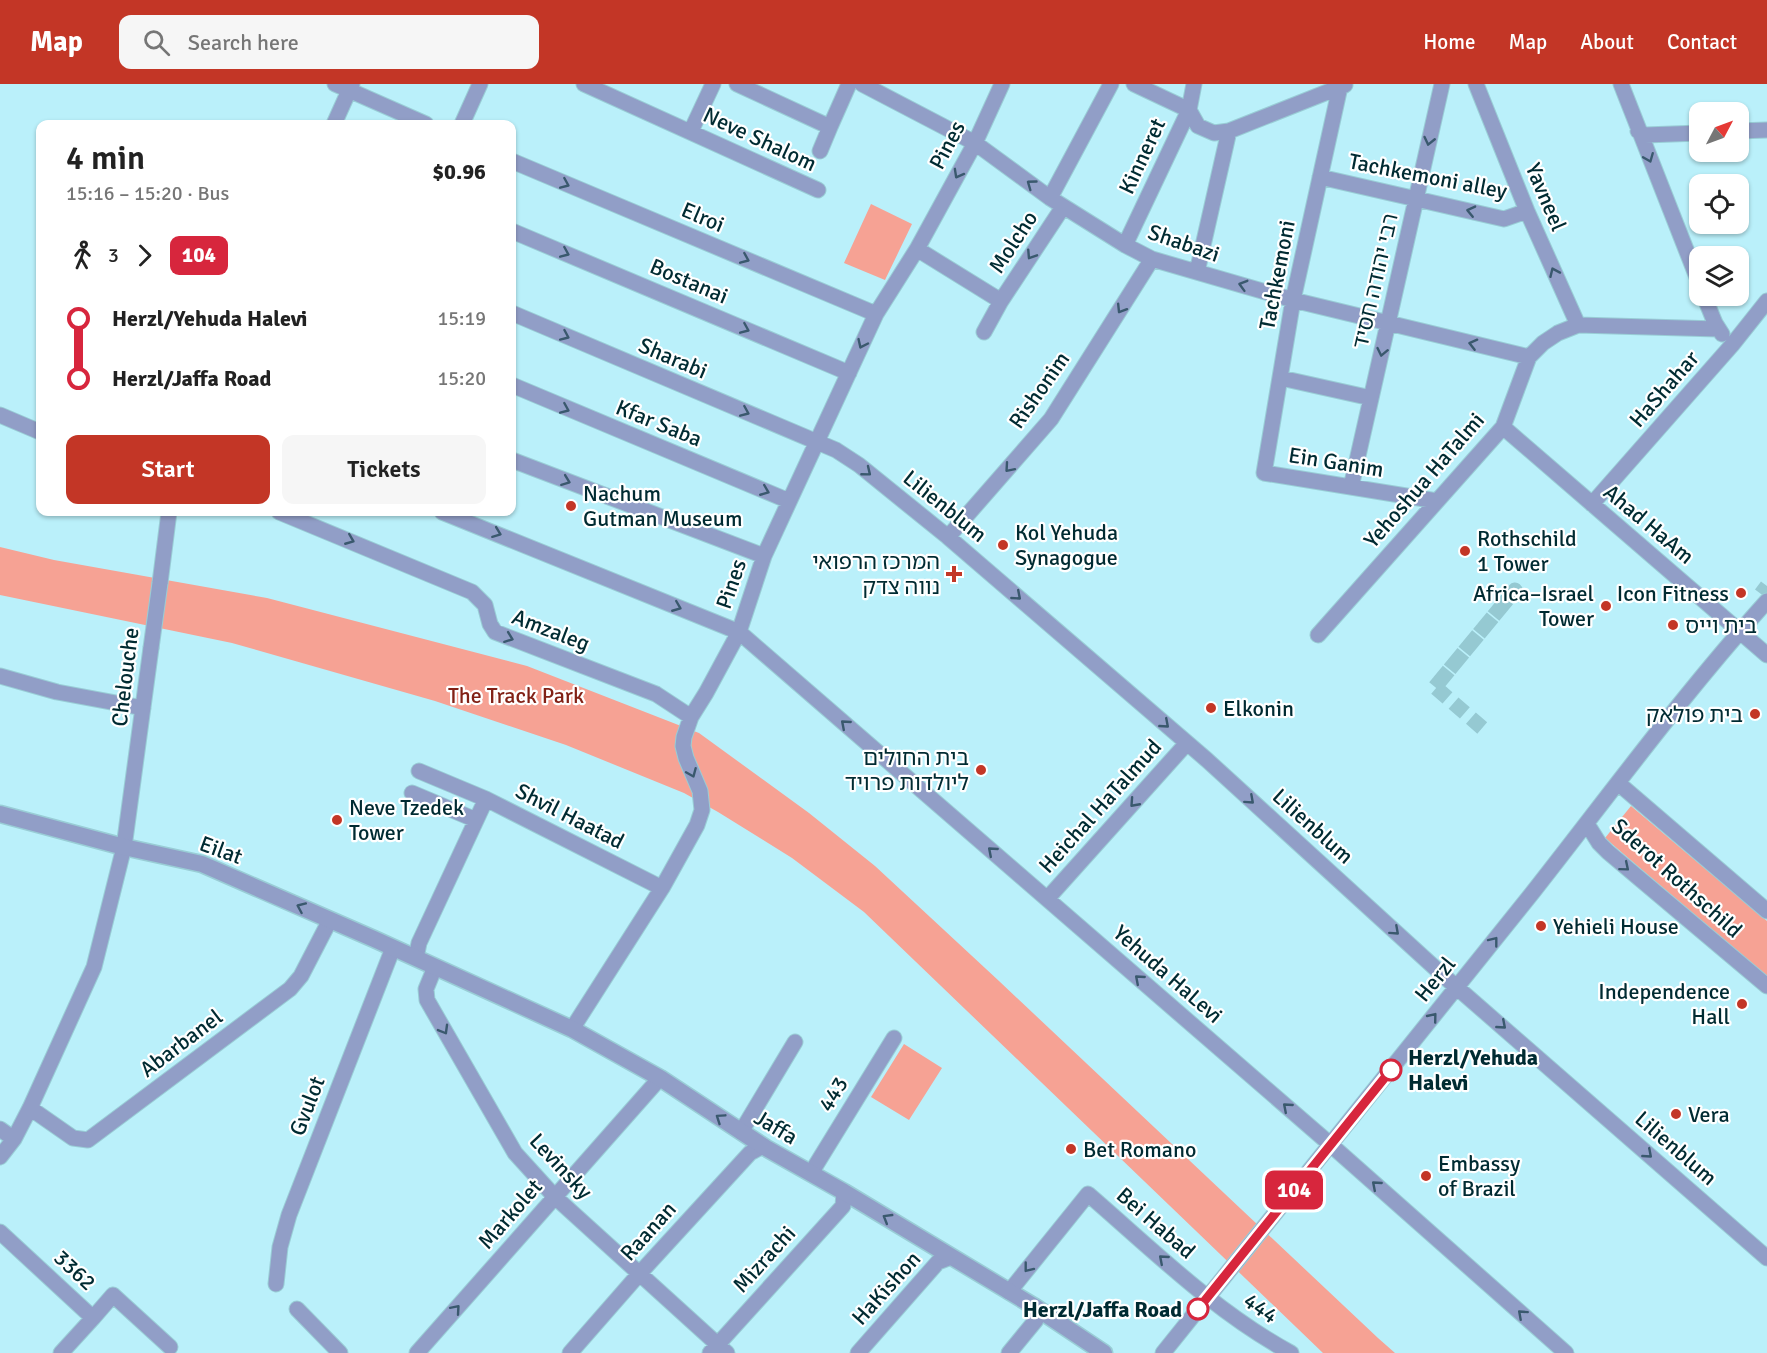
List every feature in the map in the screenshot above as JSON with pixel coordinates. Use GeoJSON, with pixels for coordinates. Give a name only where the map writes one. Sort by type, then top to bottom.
{"type":"FeatureCollection","features":[{"type":"Feature","properties":{"kind":"street"},"geometry":{"type":"LineString","coordinates":[[464,120],[480,84]]}},
{"type":"Feature","properties":{"kind":"street","name":"Neve Shalom"},"geometry":{"type":"LineString","coordinates":[[584,84],[818,190]]}},
{"type":"Feature","properties":{"kind":"street"},"geometry":{"type":"LineString","coordinates":[[691,131],[713,84]]}},
{"type":"Feature","properties":{"kind":"street"},"geometry":{"type":"LineString","coordinates":[[737,84],[830,128]]}},
{"type":"Feature","properties":{"kind":"street"},"geometry":{"type":"LineString","coordinates":[[820,152],[849,84]]}},
{"type":"Feature","properties":{"kind":"street","name":"Shabazi"},"geometry":{"type":"LineString","coordinates":[[862,84],[975,143],[1057,202],[1152,260],[1293,300],[1529,357]]}},
{"type":"Feature","properties":{"kind":"street","name":"Pines"},"geometry":{"type":"LineString","coordinates":[[572,1029],[662,888],[697,825],[702,810],[700,791],[683,746],[691,717],[739,632],[764,556],[876,314],[917,249],[975,143],[1002,84]]}},
{"type":"Feature","properties":{"kind":"street","name":"Molcho"},"geometry":{"type":"LineString","coordinates":[[984,332],[1057,202],[1111,84]]}},
{"type":"Feature","properties":{"kind":"street"},"geometry":{"type":"LineString","coordinates":[[1134,84],[1189,110],[1198,126],[1214,133],[1228,131],[1344,86]]}},
{"type":"Feature","properties":{"kind":"street","name":"Kinneret"},"geometry":{"type":"LineString","coordinates":[[1125,245],[1189,110],[1194,84]]}},
{"type":"Feature","properties":{"kind":"street","name":"רבי יהודה חסיד"},"geometry":{"type":"LineString","coordinates":[[1351,487],[1442,84]]}},
{"type":"Feature","properties":{"kind":"street","name":"Yavneel"},"geometry":{"type":"LineString","coordinates":[[1476,84],[1527,211],[1578,325]]}},
{"type":"Feature","properties":{"kind":"street"},"geometry":{"type":"LineString","coordinates":[[1621,84],[1689,258]]}},
{"type":"Feature","properties":{"kind":"street"},"geometry":{"type":"LineString","coordinates":[[335,120],[345,86],[417,120]]}},
{"type":"Feature","properties":{"kind":"street","name":"Tachkemoni"},"geometry":{"type":"LineString","coordinates":[[1264,473],[1293,300],[1320,177],[1344,86]]}},
{"type":"Feature","properties":{"kind":"street"},"geometry":{"type":"LineString","coordinates":[[1749,131],[1767,130]]}},
{"type":"Feature","properties":{"kind":"street"},"geometry":{"type":"LineString","coordinates":[[1197,272],[1228,131]]}},
{"type":"Feature","properties":{"kind":"street"},"geometry":{"type":"LineString","coordinates":[[1638,131],[1645,135],[1689,133]]}},
{"type":"Feature","properties":{"kind":"street","name":"Elroi"},"geometry":{"type":"LineString","coordinates":[[516,163],[876,314]]}},
{"type":"Feature","properties":{"kind":"street","name":"Tachkemoni alley"},"geometry":{"type":"LineString","coordinates":[[1320,177],[1504,219],[1527,211]]}},
{"type":"Feature","properties":{"kind":"street","name":"Bostanai"},"geometry":{"type":"LineString","coordinates":[[516,233],[849,373]]}},
{"type":"Feature","properties":{"kind":"street","name":"Molcho"},"geometry":{"type":"LineString","coordinates":[[917,249],[1001,301]]}},
{"type":"Feature","properties":{"kind":"street","name":"Rishonim"},"geometry":{"type":"LineString","coordinates":[[948,537],[1051,419],[1152,260]]}},
{"type":"Feature","properties":{"kind":"street","name":"HaShahar"},"geometry":{"type":"LineString","coordinates":[[1592,504],[1732,345],[1766,302]]}},
{"type":"Feature","properties":{"kind":"street"},"geometry":{"type":"LineString","coordinates":[[1708,306],[1718,329],[1732,345]]}},
{"type":"Feature","properties":{"kind":"street","name":"Sharabi"},"geometry":{"type":"LineString","coordinates":[[516,315],[817,443]]}},
{"type":"Feature","properties":{"kind":"street","name":"Yehoshua HaTalmi"},"geometry":{"type":"LineString","coordinates":[[1318,635],[1503,427],[1529,357],[1543,343],[1557,333],[1578,325],[1718,329]]}},
{"type":"Feature","properties":{"kind":"street"},"geometry":{"type":"LineString","coordinates":[[1281,378],[1371,398]]}},
{"type":"Feature","properties":{"kind":"street","name":"Kfar Saba"},"geometry":{"type":"LineString","coordinates":[[516,387],[789,501]]}},
{"type":"Feature","properties":{"kind":"street"},"geometry":{"type":"LineString","coordinates":[[0,415],[36,430]]}},
{"type":"Feature","properties":{"kind":"street","name":"Ahad HaAm"},"geometry":{"type":"LineString","coordinates":[[1503,427],[1767,655]]}},
{"type":"Feature","properties":{"kind":"street","name":"Lilienblum"},"geometry":{"type":"LineString","coordinates":[[817,443],[836,450],[859,465],[948,537],[1187,743],[1457,987],[1767,1258]]}},
{"type":"Feature","properties":{"kind":"street"},"geometry":{"type":"LineString","coordinates":[[516,462],[764,556]]}},
{"type":"Feature","properties":{"kind":"street","name":"Ein Ganim"},"geometry":{"type":"LineString","coordinates":[[1264,473],[1437,501]]}},
{"type":"Feature","properties":{"kind":"street","name":"Chelouche"},"geometry":{"type":"LineString","coordinates":[[124,847],[168,516]]}},
{"type":"Feature","properties":{"kind":"street","name":"Amzaleg"},"geometry":{"type":"LineString","coordinates":[[299,516],[472,592],[485,605],[490,624],[495,632],[656,694],[691,717]]}},
{"type":"Feature","properties":{"kind":"street","name":"Yehuda HaLevi"},"geometry":{"type":"LineString","coordinates":[[452,516],[739,632],[1331,1145],[1566,1353]]}},
{"type":"Feature","properties":{"kind":"street","name":"Herzl"},"geometry":{"type":"LineString","coordinates":[[1163,1353],[1587,824],[1739,631],[1745,615],[1764,597]]}},
{"type":"Feature","properties":{"kind":"street"},"geometry":{"type":"LineString","coordinates":[[0,676],[57,692],[143,708]]}},
{"type":"Feature","properties":{"kind":"street","name":"Heichal HaTalmud"},"geometry":{"type":"LineString","coordinates":[[1047,899],[1187,743]]}},
{"type":"Feature","properties":{"kind":"street"},"geometry":{"type":"LineString","coordinates":[[419,771],[486,799]]}},
{"type":"Feature","properties":{"kind":"street","name":"Sderot Rothschild"},"geometry":{"type":"LineString","coordinates":[[1618,783],[1767,911]]}},
{"type":"Feature","properties":{"kind":"street"},"geometry":{"type":"LineString","coordinates":[[412,793],[476,820]]}},
{"type":"Feature","properties":{"kind":"street","name":"Shvil Haatad"},"geometry":{"type":"LineString","coordinates":[[416,958],[419,943],[486,799],[662,888]]}},
{"type":"Feature","properties":{"kind":"street","name":"Eilat"},"geometry":{"type":"LineString","coordinates":[[0,814],[124,847],[202,864],[416,958]]}},
{"type":"Feature","properties":{"kind":"street","name":"Sderot Rothschild"},"geometry":{"type":"LineString","coordinates":[[1587,824],[1599,843],[1608,852],[1767,986]]}},
{"type":"Feature","properties":{"kind":"street"},"geometry":{"type":"LineString","coordinates":[[0,1156],[14,1139],[30,1108],[94,967],[124,847]]}},
{"type":"Feature","properties":{"kind":"street","name":"Abarbanel"},"geometry":{"type":"LineString","coordinates":[[30,1108],[73,1138],[88,1140],[290,989],[301,976],[330,920]]}},
{"type":"Feature","properties":{"kind":"street","name":"Gvulot"},"geometry":{"type":"LineString","coordinates":[[276,1284],[280,1247],[289,1215],[393,948]]}},
{"type":"Feature","properties":{"kind":"street","name":"Jaffa"},"geometry":{"type":"LineString","coordinates":[[416,958],[572,1029],[660,1078],[741,1132],[1035,1307],[1104,1353]]}},
{"type":"Feature","properties":{"kind":"street","name":"Levinsky"},"geometry":{"type":"LineString","coordinates":[[435,967],[426,988],[427,1000],[515,1153],[555,1197],[639,1273],[718,1350]]}},
{"type":"Feature","properties":{"kind":"street","name":"443"},"geometry":{"type":"LineString","coordinates":[[811,1173],[894,1038]]}},
{"type":"Feature","properties":{"kind":"street"},"geometry":{"type":"LineString","coordinates":[[741,1132],[795,1042]]}},
{"type":"Feature","properties":{"kind":"street","name":"Markolet"},"geometry":{"type":"LineString","coordinates":[[417,1353],[660,1078]]}},
{"type":"Feature","properties":{"kind":"street"},"geometry":{"type":"LineString","coordinates":[[0,1130],[14,1139]]}},
{"type":"Feature","properties":{"kind":"street","name":"Raanan"},"geometry":{"type":"LineString","coordinates":[[570,1353],[639,1273],[750,1153],[764,1146]]}},
{"type":"Feature","properties":{"kind":"street","name":"Mizrachi"},"geometry":{"type":"LineString","coordinates":[[718,1350],[843,1206],[844,1192]]}},
{"type":"Feature","properties":{"kind":"street","name":"Bei Habad"},"geometry":{"type":"LineString","coordinates":[[1009,1292],[1088,1194],[1208,1297]]}},
{"type":"Feature","properties":{"kind":"street","name":"3362"},"geometry":{"type":"LineString","coordinates":[[0,1232],[93,1318],[113,1295],[170,1347]]}},
{"type":"Feature","properties":{"kind":"street","name":"HaKishon"},"geometry":{"type":"LineString","coordinates":[[858,1353],[939,1262],[951,1257]]}},
{"type":"Feature","properties":{"kind":"street","name":"444"},"geometry":{"type":"LineString","coordinates":[[1208,1297],[1266,1340],[1291,1353]]}},
{"type":"Feature","properties":{"kind":"street"},"geometry":{"type":"LineString","coordinates":[[1009,1353],[1036,1320],[1035,1307]]}},
{"type":"Feature","properties":{"kind":"street"},"geometry":{"type":"LineString","coordinates":[[297,1310],[340,1353]]}},
{"type":"Feature","properties":{"kind":"street"},"geometry":{"type":"LineString","coordinates":[[61,1353],[93,1318]]}},
{"type":"Feature","properties":{"kind":"green space"},"geometry":{"type":"Polygon","coordinates":[[[871,204],[912,224],[885,280],[844,263],[871,204]]]}},
{"type":"Feature","properties":{"kind":"green space","name":"The Track Park"},"geometry":{"type":"Polygon","coordinates":[[[0,547],[54,560],[267,598],[527,666],[699,733],[809,813],[875,866],[1395,1353],[1323,1353],[864,912],[792,858],[718,812],[684,793],[566,745],[435,701],[232,643],[0,595],[0,547]]]}},
{"type":"Feature","properties":{"kind":"green space"},"geometry":{"type":"Polygon","coordinates":[[[1631,806],[1767,921],[1767,977],[1605,838],[1631,806]]]}},
{"type":"Feature","properties":{"kind":"green space"},"geometry":{"type":"Polygon","coordinates":[[[904,1044],[942,1068],[909,1120],[871,1097],[904,1044]]]}},
{"type":"Feature","properties":{"kind":"tunnel"},"geometry":{"type":"LineString","coordinates":[[1761,594],[1767,586]]}},
{"type":"Feature","properties":{"kind":"tunnel"},"geometry":{"type":"LineString","coordinates":[[1435,687],[1515,590],[1435,687],[1488,733]]}},
{"type":"Feature","properties":{"kind":"bus line","name":"104"},"geometry":{"type":"LineString","coordinates":[[1198,1309],[1391,1070]]}},
{"type":"Feature","properties":{"kind":"place","name":"Nachum Gutman Museum"},"geometry":{"type":"Point","coordinates":[571,506]}},
{"type":"Feature","properties":{"kind":"place","name":"Kol Yehuda Synagogue"},"geometry":{"type":"Point","coordinates":[1003,545]}},
{"type":"Feature","properties":{"kind":"place","name":"Rothschild 1 Tower"},"geometry":{"type":"Point","coordinates":[1465,551]}},
{"type":"Feature","properties":{"kind":"place","name":"המרכז הרפואי נווה צדק"},"geometry":{"type":"Point","coordinates":[954,574]}},
{"type":"Feature","properties":{"kind":"place","name":"Icon Fitness"},"geometry":{"type":"Point","coordinates":[1741,593]}},
{"type":"Feature","properties":{"kind":"place","name":"Africa–Israel Tower"},"geometry":{"type":"Point","coordinates":[1606,606]}},
{"type":"Feature","properties":{"kind":"place","name":"בית וייס"},"geometry":{"type":"Point","coordinates":[1673,625]}},
{"type":"Feature","properties":{"kind":"place","name":"Elkonin"},"geometry":{"type":"Point","coordinates":[1211,708]}},
{"type":"Feature","properties":{"kind":"place","name":"בית פולאק"},"geometry":{"type":"Point","coordinates":[1755,714]}},
{"type":"Feature","properties":{"kind":"place","name":"בית החולים ליולדות פרויד"},"geometry":{"type":"Point","coordinates":[981,770]}},
{"type":"Feature","properties":{"kind":"place","name":"Neve Tzedek Tower"},"geometry":{"type":"Point","coordinates":[337,820]}},
{"type":"Feature","properties":{"kind":"place","name":"Yehieli House"},"geometry":{"type":"Point","coordinates":[1541,926]}},
{"type":"Feature","properties":{"kind":"place","name":"Independence Hall"},"geometry":{"type":"Point","coordinates":[1742,1004]}},
{"type":"Feature","properties":{"kind":"place","name":"Herzl/Yehuda Halevi"},"geometry":{"type":"Point","coordinates":[1391,1070]}},
{"type":"Feature","properties":{"kind":"place","name":"Vera"},"geometry":{"type":"Point","coordinates":[1676,1114]}},
{"type":"Feature","properties":{"kind":"place","name":"Bet Romano"},"geometry":{"type":"Point","coordinates":[1071,1149]}},
{"type":"Feature","properties":{"kind":"place","name":"Embassy of Brazil"},"geometry":{"type":"Point","coordinates":[1426,1176]}},
{"type":"Feature","properties":{"kind":"place","name":"Herzl/Jaffa Road"},"geometry":{"type":"Point","coordinates":[1198,1309]}}]}
